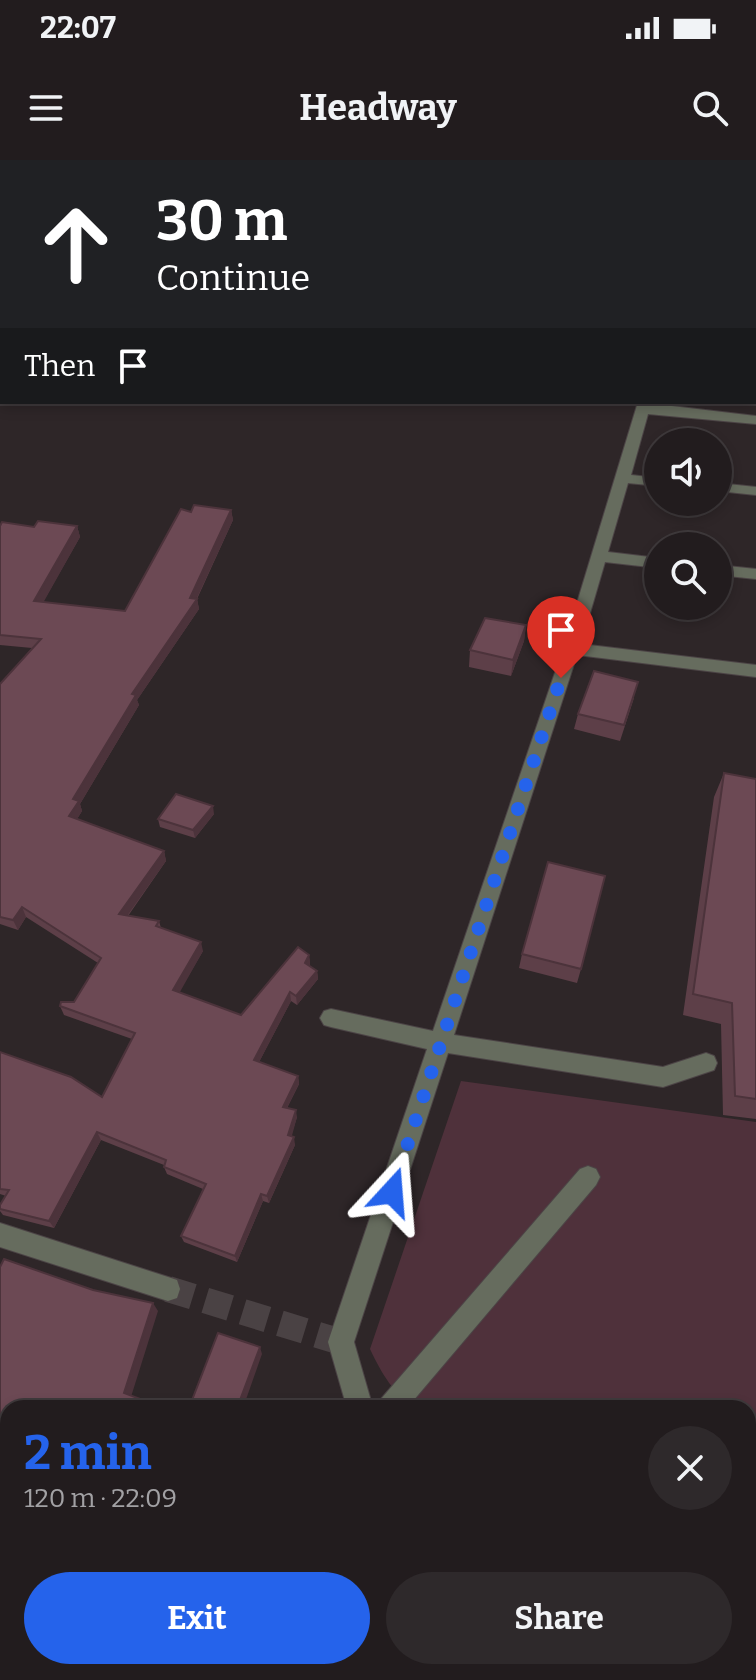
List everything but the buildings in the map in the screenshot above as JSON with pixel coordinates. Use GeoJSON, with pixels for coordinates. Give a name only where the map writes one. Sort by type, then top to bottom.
{"type":"FeatureCollection","features":[{"type":"Feature","properties":{"kind":"street"},"geometry":{"type":"LineString","coordinates":[[358,1400],[341,1342],[571,649],[644,406],[756,420]]}},
{"type":"Feature","properties":{"kind":"street"},"geometry":{"type":"LineString","coordinates":[[622,478],[644,480]]}},
{"type":"Feature","properties":{"kind":"street"},"geometry":{"type":"LineString","coordinates":[[732,488],[756,491]]}},
{"type":"Feature","properties":{"kind":"street"},"geometry":{"type":"LineString","coordinates":[[598,556],[644,561]]}},
{"type":"Feature","properties":{"kind":"street"},"geometry":{"type":"LineString","coordinates":[[732,571],[756,574]]}},
{"type":"Feature","properties":{"kind":"street"},"geometry":{"type":"LineString","coordinates":[[571,649],[756,671]]}},
{"type":"Feature","properties":{"kind":"street"},"geometry":{"type":"LineString","coordinates":[[331,1018],[442,1043],[663,1077],[706,1063]]}},
{"type":"Feature","properties":{"kind":"street"},"geometry":{"type":"LineString","coordinates":[[397,1400],[588,1177]]}},
{"type":"Feature","properties":{"kind":"street"},"geometry":{"type":"LineString","coordinates":[[0,1235],[168,1289]]}},
{"type":"Feature","properties":{"kind":"shaded area"},"geometry":{"type":"Polygon","coordinates":[[[461,1081],[756,1122],[756,1400],[406,1400],[389,1383],[370,1349],[461,1081]]]}},
{"type":"Feature","properties":{"kind":"tunnel"},"geometry":{"type":"LineString","coordinates":[[168,1289],[341,1342]]}},
{"type":"Feature","properties":{"kind":"route"},"geometry":{"type":"LineString","coordinates":[[392,1192],[561,678]]}}]}
